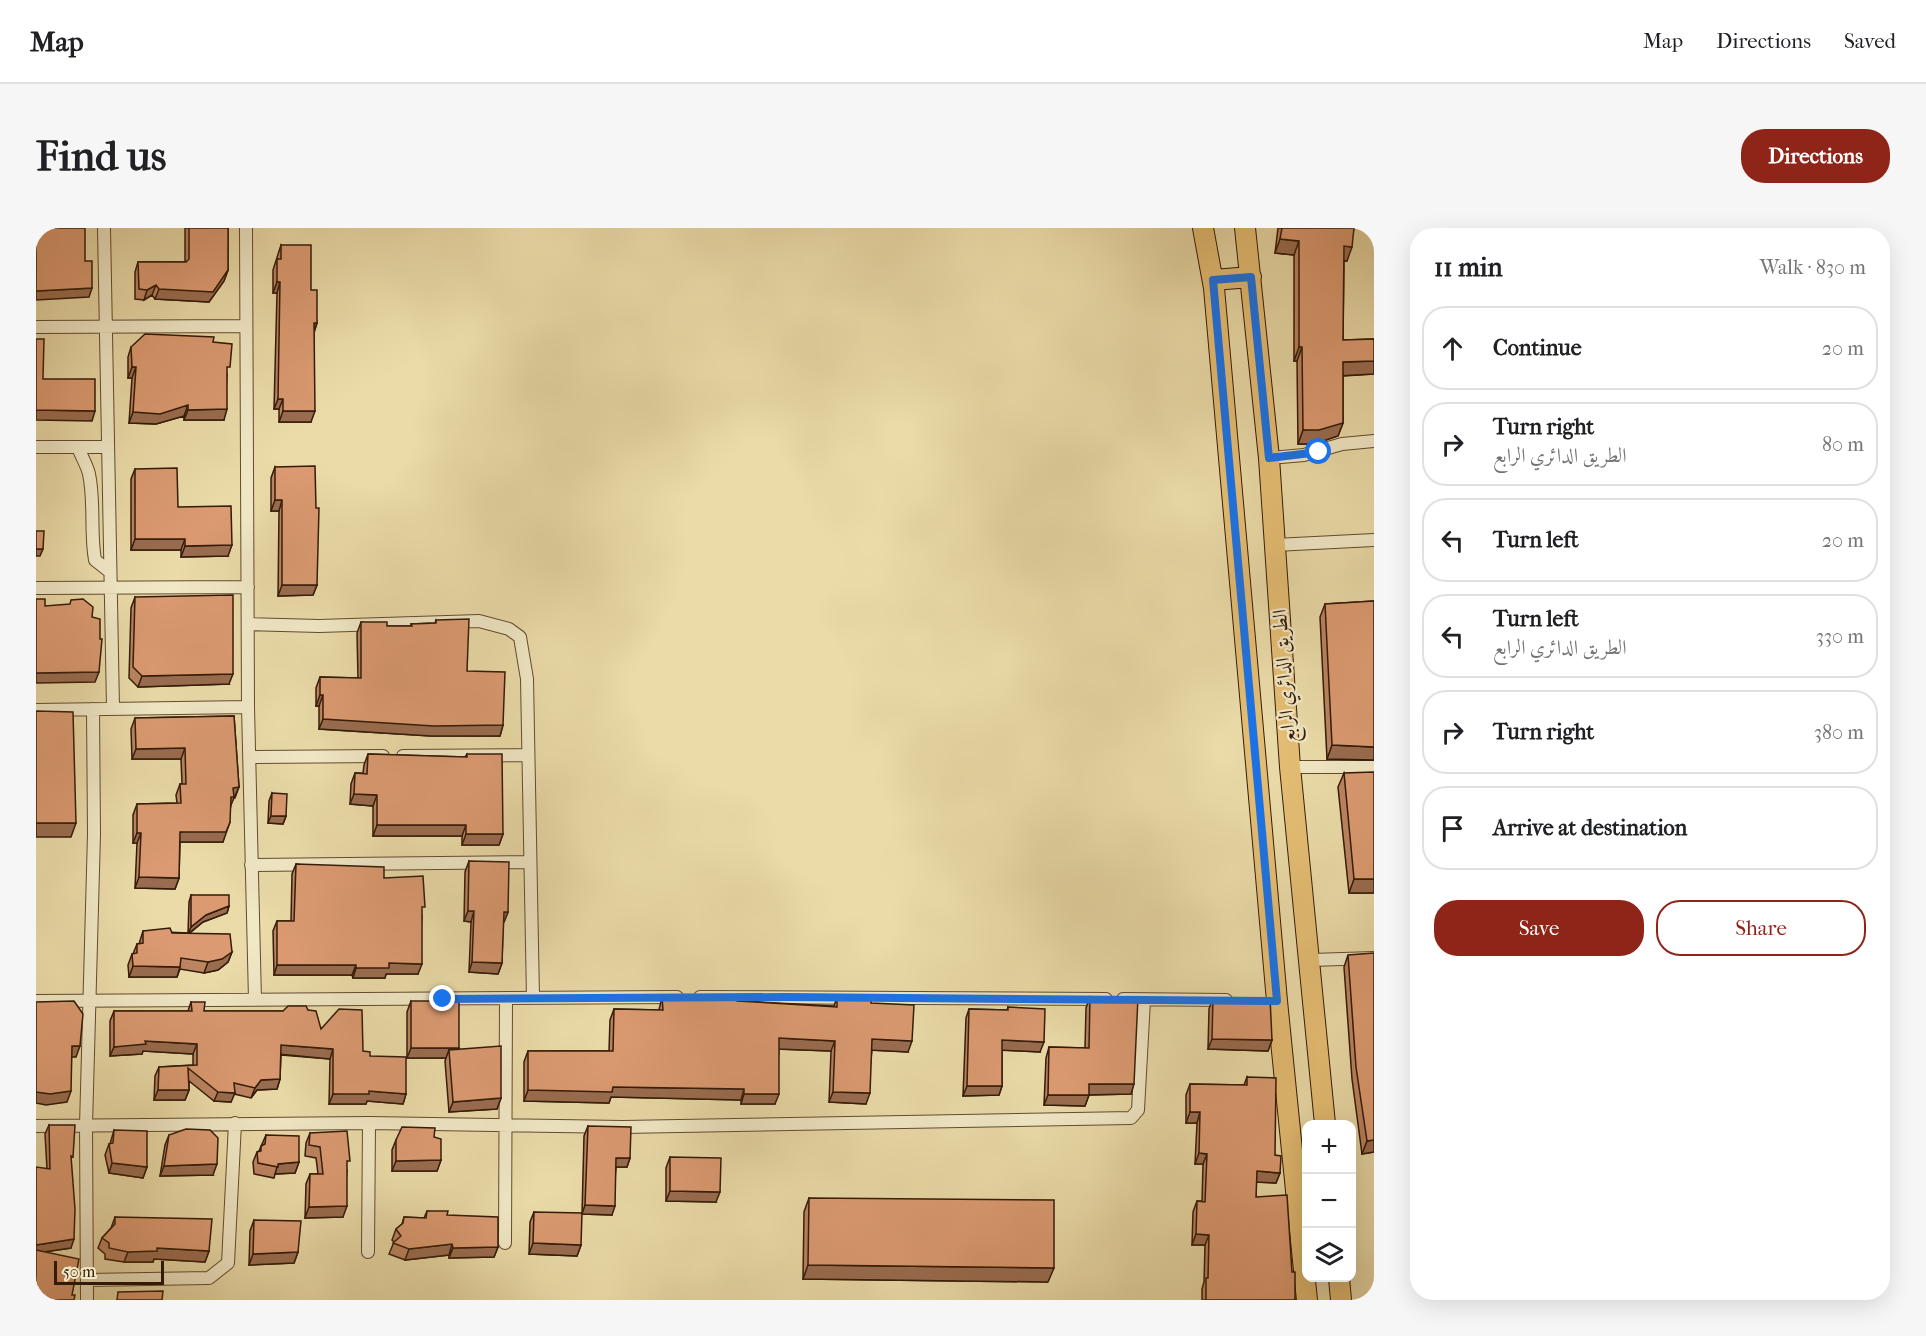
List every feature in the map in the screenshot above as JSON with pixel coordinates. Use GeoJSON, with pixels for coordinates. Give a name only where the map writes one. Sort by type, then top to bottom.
{"type":"FeatureCollection","features":[{"type":"Feature","properties":{"kind":"main road","name":"الطريق الدائري الرابع"},"geometry":{"type":"LineString","coordinates":[[1203,228],[1213,280],[1271,1001],[1308,1300]]}},
{"type":"Feature","properties":{"kind":"main road","name":"الطريق الدائري الرابع"},"geometry":{"type":"LineString","coordinates":[[1245,228],[1269,458],[1290,767],[1311,960],[1325,1120]]}},
{"type":"Feature","properties":{"kind":"main road"},"geometry":{"type":"LineString","coordinates":[[1213,280],[1251,277]]}},
{"type":"Feature","properties":{"kind":"main road"},"geometry":{"type":"LineString","coordinates":[[1339,1282],[1341,1300]]}},
{"type":"Feature","properties":{"kind":"street"},"geometry":{"type":"LineString","coordinates":[[105,228],[108,326],[106,447],[113,708]]}},
{"type":"Feature","properties":{"kind":"street"},"geometry":{"type":"LineString","coordinates":[[246,228],[248,707],[255,1000]]}},
{"type":"Feature","properties":{"kind":"street"},"geometry":{"type":"LineString","coordinates":[[36,327],[246,326]]}},
{"type":"Feature","properties":{"kind":"street"},"geometry":{"type":"LineString","coordinates":[[1269,458],[1304,455],[1342,444],[1374,441]]}},
{"type":"Feature","properties":{"kind":"street"},"geometry":{"type":"LineString","coordinates":[[36,447],[106,447]]}},
{"type":"Feature","properties":{"kind":"street"},"geometry":{"type":"LineString","coordinates":[[78,447],[89,479],[91,540],[95,560],[109,571]]}},
{"type":"Feature","properties":{"kind":"street"},"geometry":{"type":"LineString","coordinates":[[1275,545],[1374,540]]}},
{"type":"Feature","properties":{"kind":"street"},"geometry":{"type":"LineString","coordinates":[[36,588],[248,587]]}},
{"type":"Feature","properties":{"kind":"street"},"geometry":{"type":"LineString","coordinates":[[248,624],[319,626],[479,621],[509,629],[520,637],[525,654],[533,998]]}},
{"type":"Feature","properties":{"kind":"street"},"geometry":{"type":"LineString","coordinates":[[36,710],[248,707]]}},
{"type":"Feature","properties":{"kind":"street"},"geometry":{"type":"LineString","coordinates":[[87,1300],[86,1126],[94,834],[93,709]]}},
{"type":"Feature","properties":{"kind":"street"},"geometry":{"type":"LineString","coordinates":[[249,757],[528,755]]}},
{"type":"Feature","properties":{"kind":"street"},"geometry":{"type":"LineString","coordinates":[[1290,767],[1374,767]]}},
{"type":"Feature","properties":{"kind":"street"},"geometry":{"type":"LineString","coordinates":[[251,865],[530,862]]}},
{"type":"Feature","properties":{"kind":"street"},"geometry":{"type":"LineString","coordinates":[[1311,960],[1374,958]]}},
{"type":"Feature","properties":{"kind":"street"},"geometry":{"type":"LineString","coordinates":[[36,1001],[797,997],[1244,1001]]}},
{"type":"Feature","properties":{"kind":"street"},"geometry":{"type":"LineString","coordinates":[[505,1243],[506,999]]}},
{"type":"Feature","properties":{"kind":"street"},"geometry":{"type":"LineString","coordinates":[[36,1126],[369,1123],[623,1127],[1131,1118],[1138,1110],[1144,1000]]}},
{"type":"Feature","properties":{"kind":"street"},"geometry":{"type":"LineString","coordinates":[[87,1280],[209,1278],[228,1263],[235,1123]]}},
{"type":"Feature","properties":{"kind":"street"},"geometry":{"type":"LineString","coordinates":[[368,1252],[369,1123]]}},
{"type":"Feature","properties":{"kind":"building"},"geometry":{"type":"Polygon","coordinates":[[[36,228],[85,228],[85,261],[92,261],[92,288],[36,291],[36,228]]]}},
{"type":"Feature","properties":{"kind":"building"},"geometry":{"type":"Polygon","coordinates":[[[189,228],[228,228],[228,270],[213,292],[159,289],[156,285],[147,290],[139,289],[138,262],[186,262],[189,259],[189,228]]]}},
{"type":"Feature","properties":{"kind":"building"},"geometry":{"type":"Polygon","coordinates":[[[1282,228],[1354,228],[1352,247],[1344,246],[1343,340],[1374,339],[1374,361],[1343,362],[1343,423],[1319,430],[1303,430],[1302,347],[1299,347],[1299,241],[1280,239],[1282,228]]]}},
{"type":"Feature","properties":{"kind":"building"},"geometry":{"type":"Polygon","coordinates":[[[281,245],[311,245],[311,290],[317,290],[317,323],[314,323],[315,411],[283,411],[283,399],[278,399],[280,282],[277,282],[277,259],[281,259],[281,245]]]}},
{"type":"Feature","properties":{"kind":"building"},"geometry":{"type":"Polygon","coordinates":[[[145,334],[214,337],[213,342],[232,344],[230,367],[227,367],[227,409],[188,410],[188,405],[160,414],[133,412],[136,367],[132,367],[131,347],[145,334]]]}},
{"type":"Feature","properties":{"kind":"building"},"geometry":{"type":"Polygon","coordinates":[[[36,339],[44,339],[43,379],[95,379],[95,411],[36,410],[36,339]]]}},
{"type":"Feature","properties":{"kind":"building"},"geometry":{"type":"Polygon","coordinates":[[[315,466],[316,508],[319,508],[317,585],[282,585],[282,500],[275,500],[275,467],[315,466]]]}},
{"type":"Feature","properties":{"kind":"building"},"geometry":{"type":"Polygon","coordinates":[[[177,468],[178,507],[231,506],[232,545],[185,546],[185,539],[135,539],[135,469],[177,468]]]}},
{"type":"Feature","properties":{"kind":"building"},"geometry":{"type":"Polygon","coordinates":[[[36,531],[44,531],[43,549],[36,549],[36,531]]]}},
{"type":"Feature","properties":{"kind":"building"},"geometry":{"type":"Polygon","coordinates":[[[233,595],[233,674],[142,676],[133,667],[135,597],[233,595]]]}},
{"type":"Feature","properties":{"kind":"building"},"geometry":{"type":"Polygon","coordinates":[[[36,599],[45,599],[45,606],[70,604],[71,600],[83,599],[93,607],[92,617],[100,619],[100,639],[102,639],[99,672],[36,673],[36,599]]]}},
{"type":"Feature","properties":{"kind":"building"},"geometry":{"type":"Polygon","coordinates":[[[1374,601],[1374,747],[1332,745],[1325,604],[1374,601]]]}},
{"type":"Feature","properties":{"kind":"building"},"geometry":{"type":"Polygon","coordinates":[[[469,619],[467,671],[505,672],[503,725],[434,726],[323,719],[320,677],[361,678],[361,622],[387,622],[387,626],[412,626],[411,624],[436,623],[436,620],[469,619]]]}},
{"type":"Feature","properties":{"kind":"building"},"geometry":{"type":"Polygon","coordinates":[[[36,711],[73,712],[76,823],[36,823],[36,711]]]}},
{"type":"Feature","properties":{"kind":"building"},"geometry":{"type":"Polygon","coordinates":[[[234,716],[239,787],[233,788],[234,797],[231,797],[230,822],[226,832],[180,832],[179,878],[139,877],[141,833],[137,833],[137,804],[181,803],[180,784],[186,784],[185,748],[136,749],[135,718],[234,716]]]}},
{"type":"Feature","properties":{"kind":"building"},"geometry":{"type":"Polygon","coordinates":[[[368,754],[467,757],[467,754],[502,754],[503,834],[466,834],[466,825],[377,825],[377,795],[354,794],[355,773],[367,774],[368,754]]]}},
{"type":"Feature","properties":{"kind":"building"},"geometry":{"type":"Polygon","coordinates":[[[1374,772],[1374,879],[1354,879],[1344,773],[1374,772]]]}},
{"type":"Feature","properties":{"kind":"building"},"geometry":{"type":"Polygon","coordinates":[[[272,793],[287,794],[286,816],[271,816],[272,793]]]}},
{"type":"Feature","properties":{"kind":"building"},"geometry":{"type":"Polygon","coordinates":[[[469,861],[509,862],[508,912],[504,912],[502,963],[472,962],[474,911],[468,911],[469,861]]]}},
{"type":"Feature","properties":{"kind":"building"},"geometry":{"type":"Polygon","coordinates":[[[296,864],[384,867],[384,878],[423,876],[425,907],[422,907],[422,964],[389,963],[389,968],[356,968],[356,965],[277,965],[277,921],[294,921],[296,864]]]}},
{"type":"Feature","properties":{"kind":"building"},"geometry":{"type":"Polygon","coordinates":[[[191,895],[229,895],[229,906],[206,915],[191,927],[191,895]]]}},
{"type":"Feature","properties":{"kind":"building"},"geometry":{"type":"Polygon","coordinates":[[[170,928],[172,933],[230,934],[232,952],[222,959],[208,962],[181,958],[180,967],[133,966],[132,954],[137,953],[137,944],[143,943],[143,931],[170,928]]]}},
{"type":"Feature","properties":{"kind":"building"},"geometry":{"type":"Polygon","coordinates":[[[1374,953],[1374,1140],[1367,1141],[1356,1067],[1348,955],[1374,953]]]}},
{"type":"Feature","properties":{"kind":"building"},"geometry":{"type":"Polygon","coordinates":[[[699,996],[737,999],[737,1001],[837,1007],[837,997],[871,998],[871,1003],[914,1005],[912,1041],[872,1039],[870,1093],[833,1092],[835,1041],[779,1038],[779,1094],[744,1094],[744,1089],[613,1087],[612,1092],[528,1090],[528,1051],[613,1051],[614,1009],[663,1010],[662,997],[699,996]]]}},
{"type":"Feature","properties":{"kind":"building"},"geometry":{"type":"Polygon","coordinates":[[[1090,997],[1138,997],[1134,1084],[1089,1084],[1089,1095],[1048,1095],[1049,1047],[1089,1048],[1090,997]]]}},
{"type":"Feature","properties":{"kind":"building"},"geometry":{"type":"Polygon","coordinates":[[[1213,998],[1270,998],[1272,1040],[1212,1039],[1213,998]]]}},
{"type":"Feature","properties":{"kind":"building"},"geometry":{"type":"Polygon","coordinates":[[[74,1001],[83,1014],[80,1046],[72,1046],[71,1091],[50,1094],[36,1092],[36,1002],[74,1001]]]}},
{"type":"Feature","properties":{"kind":"building"},"geometry":{"type":"Polygon","coordinates":[[[411,1001],[459,1001],[459,1048],[411,1048],[411,1001]]]}},
{"type":"Feature","properties":{"kind":"building"},"geometry":{"type":"Polygon","coordinates":[[[191,1002],[205,1002],[204,1011],[283,1011],[288,1006],[306,1006],[308,1010],[316,1011],[321,1029],[339,1009],[362,1010],[363,1051],[370,1052],[370,1056],[406,1057],[406,1094],[369,1091],[369,1094],[333,1094],[333,1049],[281,1045],[280,1079],[261,1080],[255,1088],[234,1083],[235,1093],[218,1092],[188,1068],[189,1090],[158,1090],[159,1067],[197,1065],[197,1044],[145,1041],[146,1044],[114,1047],[114,1011],[192,1011],[191,1002]]]}},
{"type":"Feature","properties":{"kind":"building"},"geometry":{"type":"Polygon","coordinates":[[[1008,1007],[1045,1009],[1044,1042],[1002,1040],[1002,1086],[967,1086],[969,1009],[1008,1010],[1008,1007]]]}},
{"type":"Feature","properties":{"kind":"building"},"geometry":{"type":"Polygon","coordinates":[[[501,1046],[501,1098],[453,1102],[449,1050],[501,1046]]]}},
{"type":"Feature","properties":{"kind":"building"},"geometry":{"type":"Polygon","coordinates":[[[1247,1077],[1276,1078],[1275,1155],[1281,1156],[1280,1173],[1257,1171],[1256,1197],[1287,1195],[1292,1272],[1295,1272],[1295,1300],[1206,1300],[1209,1235],[1196,1234],[1197,1201],[1205,1202],[1207,1154],[1199,1153],[1200,1112],[1190,1112],[1190,1084],[1247,1085],[1247,1077]]]}},
{"type":"Feature","properties":{"kind":"building"},"geometry":{"type":"Polygon","coordinates":[[[49,1125],[75,1125],[73,1157],[71,1156],[75,1209],[74,1239],[36,1245],[36,1167],[50,1169],[49,1125]]]}},
{"type":"Feature","properties":{"kind":"building"},"geometry":{"type":"Polygon","coordinates":[[[588,1126],[631,1127],[630,1158],[616,1158],[615,1206],[585,1205],[588,1126]]]}},
{"type":"Feature","properties":{"kind":"building"},"geometry":{"type":"Polygon","coordinates":[[[402,1127],[435,1128],[434,1137],[441,1139],[441,1160],[396,1161],[396,1140],[402,1127]]]}},
{"type":"Feature","properties":{"kind":"building"},"geometry":{"type":"Polygon","coordinates":[[[186,1129],[210,1130],[218,1138],[217,1164],[164,1166],[169,1135],[186,1129]]]}},
{"type":"Feature","properties":{"kind":"building"},"geometry":{"type":"Polygon","coordinates":[[[114,1130],[147,1131],[147,1167],[112,1163],[109,1144],[113,1143],[114,1130]]]}},
{"type":"Feature","properties":{"kind":"building"},"geometry":{"type":"Polygon","coordinates":[[[347,1131],[350,1161],[347,1161],[347,1206],[309,1207],[310,1174],[323,1174],[320,1147],[309,1145],[310,1133],[347,1131]]]}},
{"type":"Feature","properties":{"kind":"building"},"geometry":{"type":"Polygon","coordinates":[[[266,1135],[299,1136],[299,1162],[278,1164],[278,1167],[258,1163],[257,1152],[261,1151],[261,1146],[265,1144],[266,1135]]]}},
{"type":"Feature","properties":{"kind":"building"},"geometry":{"type":"Polygon","coordinates":[[[670,1157],[721,1158],[720,1192],[670,1191],[670,1157]]]}},
{"type":"Feature","properties":{"kind":"building"},"geometry":{"type":"Polygon","coordinates":[[[809,1198],[1054,1200],[1054,1268],[808,1265],[809,1198]]]}},
{"type":"Feature","properties":{"kind":"building"},"geometry":{"type":"Polygon","coordinates":[[[427,1211],[448,1211],[447,1215],[498,1217],[498,1247],[453,1248],[452,1244],[409,1249],[393,1243],[401,1236],[396,1229],[403,1223],[404,1217],[426,1218],[427,1211]]]}},
{"type":"Feature","properties":{"kind":"building"},"geometry":{"type":"Polygon","coordinates":[[[534,1212],[582,1213],[581,1245],[533,1243],[534,1212]]]}},
{"type":"Feature","properties":{"kind":"building"},"geometry":{"type":"Polygon","coordinates":[[[115,1217],[212,1219],[209,1251],[157,1248],[157,1251],[128,1252],[109,1248],[109,1243],[102,1238],[115,1224],[115,1217]]]}},
{"type":"Feature","properties":{"kind":"building"},"geometry":{"type":"Polygon","coordinates":[[[254,1220],[301,1221],[298,1252],[253,1254],[254,1220]]]}},
{"type":"Feature","properties":{"kind":"building"},"geometry":{"type":"Polygon","coordinates":[[[36,1250],[79,1259],[72,1295],[75,1295],[74,1300],[36,1300],[36,1250]]]}},
{"type":"Feature","properties":{"kind":"building"},"geometry":{"type":"Polygon","coordinates":[[[163,1291],[162,1300],[117,1300],[118,1292],[163,1291]]]}},
{"type":"Feature","properties":{"kind":"route"},"geometry":{"type":"LineString","coordinates":[[443,999],[785,997],[1277,1001],[1213,280],[1251,277],[1269,458],[1319,452]]}}]}
